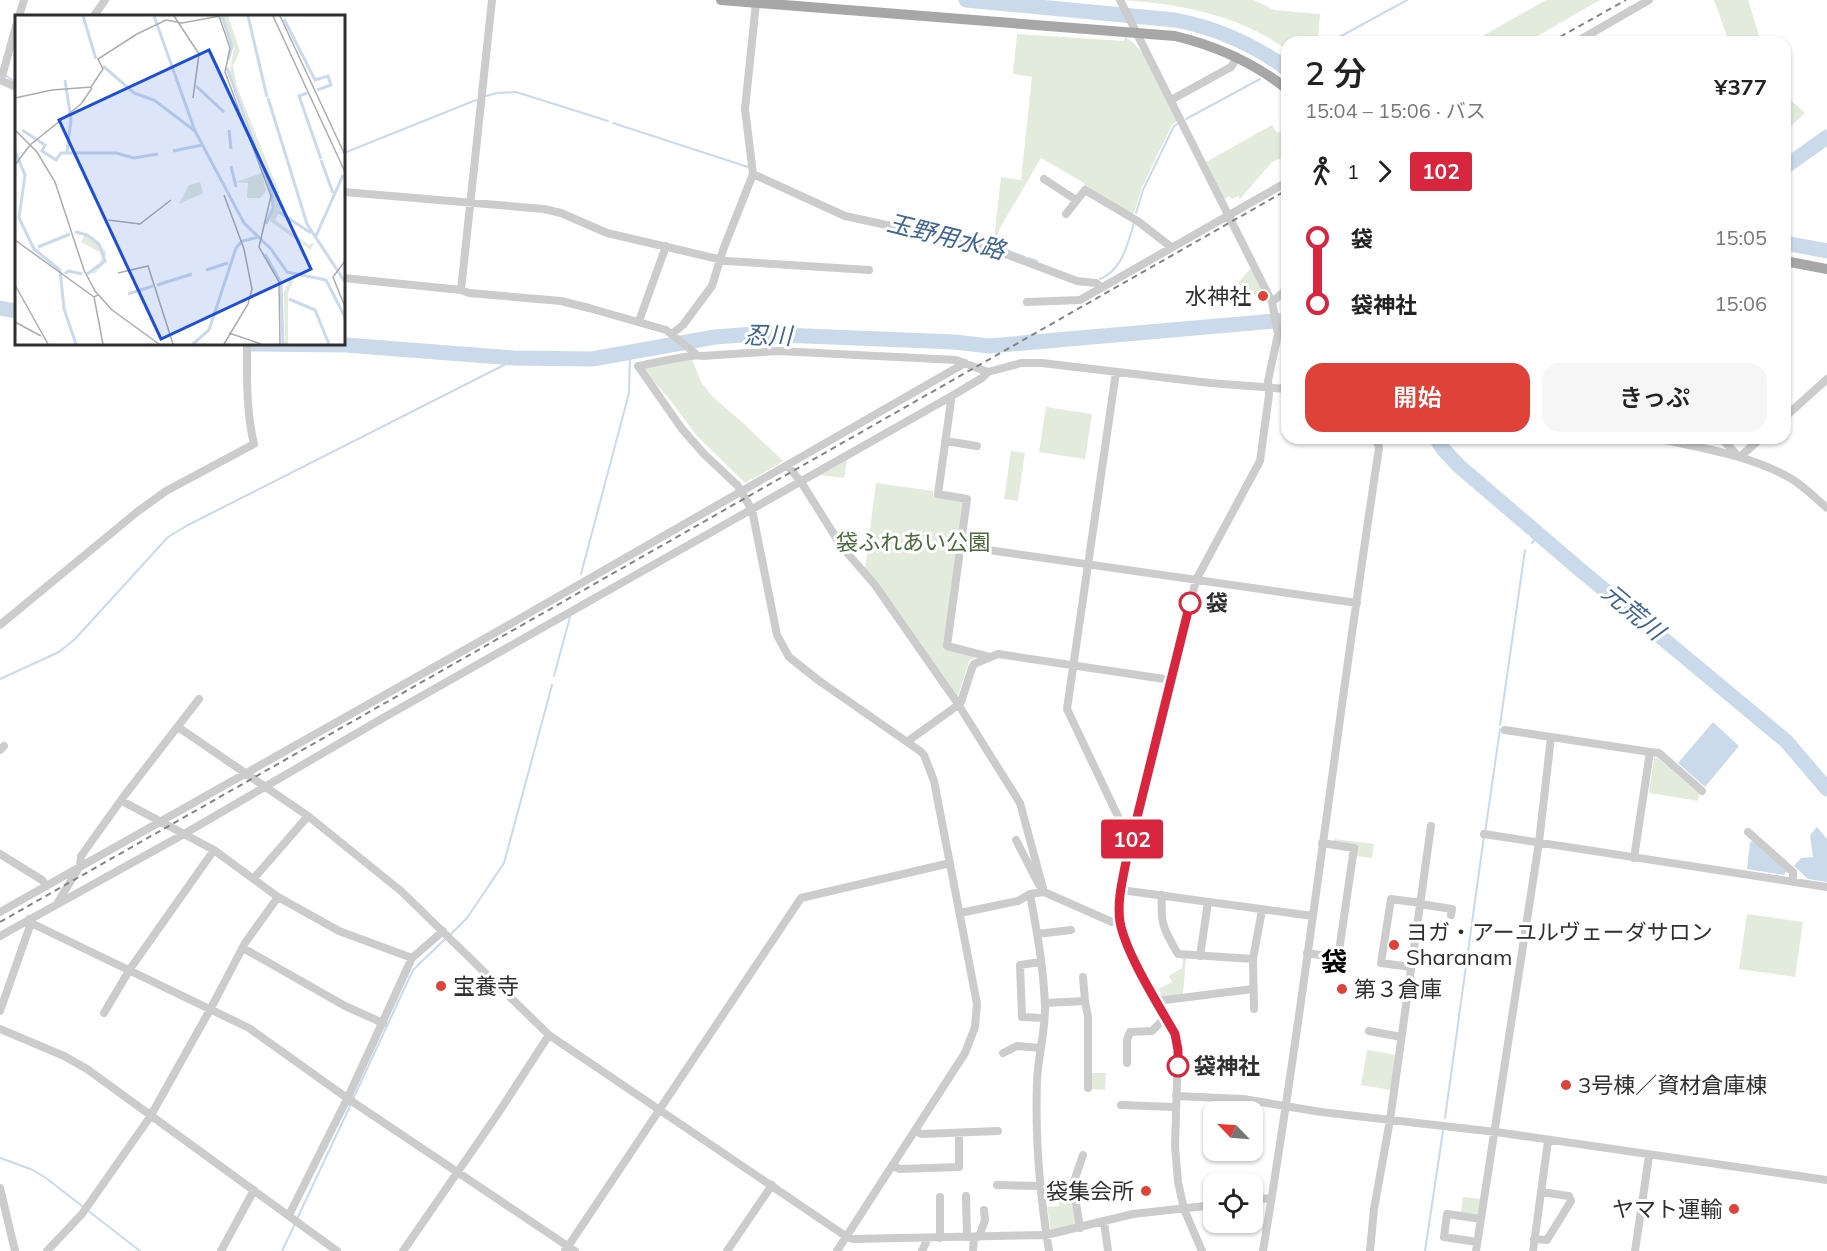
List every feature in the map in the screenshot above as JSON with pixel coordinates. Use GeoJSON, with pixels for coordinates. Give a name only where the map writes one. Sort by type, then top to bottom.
{"type":"FeatureCollection","features":[{"type":"Feature","properties":{"kind":"main road"},"geometry":{"type":"LineString","coordinates":[[721,0],[1134,28],[1209,45],[1258,68],[1281,85]]}},
{"type":"Feature","properties":{"kind":"main road"},"geometry":{"type":"LineString","coordinates":[[1791,262],[1827,269]]}},
{"type":"Feature","properties":{"kind":"street"},"geometry":{"type":"LineString","coordinates":[[19,15],[24,0]]}},
{"type":"Feature","properties":{"kind":"street"},"geometry":{"type":"LineString","coordinates":[[95,15],[105,0]]}},
{"type":"Feature","properties":{"kind":"street"},"geometry":{"type":"LineString","coordinates":[[461,290],[492,0]]}},
{"type":"Feature","properties":{"kind":"street"},"geometry":{"type":"LineString","coordinates":[[1586,36],[1649,0]]}},
{"type":"Feature","properties":{"kind":"street"},"geometry":{"type":"LineString","coordinates":[[673,333],[683,325],[710,290],[753,174],[745,108],[756,3]]}},
{"type":"Feature","properties":{"kind":"street"},"geometry":{"type":"LineString","coordinates":[[1123,4],[1274,307],[1278,334],[1268,381],[1260,461],[1196,579],[1121,890],[1120,922],[1129,948],[1175,1034],[1178,1050],[1175,1107],[1178,1182],[1184,1209],[1202,1251]]}},
{"type":"Feature","properties":{"kind":"street"},"geometry":{"type":"LineString","coordinates":[[15,29],[0,80],[15,87]]}},
{"type":"Feature","properties":{"kind":"street"},"geometry":{"type":"LineString","coordinates":[[1171,100],[1231,67],[1238,57]]}},
{"type":"Feature","properties":{"kind":"street"},"geometry":{"type":"LineString","coordinates":[[753,174],[845,216],[990,247],[1077,281],[1096,283],[1101,287]]}},
{"type":"Feature","properties":{"kind":"street"},"geometry":{"type":"LineString","coordinates":[[1044,179],[1076,200]]}},
{"type":"Feature","properties":{"kind":"street"},"geometry":{"type":"LineString","coordinates":[[1027,302],[1080,300],[1281,185]]}},
{"type":"Feature","properties":{"kind":"street"},"geometry":{"type":"LineString","coordinates":[[1066,214],[1085,190],[1139,222],[1171,247]]}},
{"type":"Feature","properties":{"kind":"street"},"geometry":{"type":"LineString","coordinates":[[345,192],[543,209],[561,213],[599,231],[721,260],[869,270]]}},
{"type":"Feature","properties":{"kind":"street"},"geometry":{"type":"LineString","coordinates":[[639,321],[666,246]]}},
{"type":"Feature","properties":{"kind":"street"},"geometry":{"type":"LineString","coordinates":[[345,278],[561,301],[639,321],[673,333],[694,352],[702,356],[734,352],[778,351],[956,360],[988,372]]}},
{"type":"Feature","properties":{"kind":"street"},"geometry":{"type":"LineString","coordinates":[[1274,307],[1281,297]]}},
{"type":"Feature","properties":{"kind":"street"},"geometry":{"type":"LineString","coordinates":[[0,626],[136,512],[166,491],[254,444],[250,427],[247,348]]}},
{"type":"Feature","properties":{"kind":"street"},"geometry":{"type":"LineString","coordinates":[[694,352],[680,359],[638,366],[682,429],[742,491],[752,510],[777,635],[789,657],[818,680],[908,741],[924,755],[934,780],[977,1004],[975,1027],[965,1053],[837,1251]]}},
{"type":"Feature","properties":{"kind":"street"},"geometry":{"type":"LineString","coordinates":[[0,912],[966,363]]}},
{"type":"Feature","properties":{"kind":"street"},"geometry":{"type":"LineString","coordinates":[[0,936],[184,834],[264,786],[950,397],[988,372],[1021,363],[1042,363],[1281,389]]}},
{"type":"Feature","properties":{"kind":"street"},"geometry":{"type":"LineString","coordinates":[[1116,372],[1067,709],[1131,844]]}},
{"type":"Feature","properties":{"kind":"street"},"geometry":{"type":"LineString","coordinates":[[1791,412],[1827,379]]}},
{"type":"Feature","properties":{"kind":"street"},"geometry":{"type":"LineString","coordinates":[[950,397],[938,494],[967,499],[947,646],[990,657]]}},
{"type":"Feature","properties":{"kind":"street"},"geometry":{"type":"LineString","coordinates":[[945,441],[977,446]]}},
{"type":"Feature","properties":{"kind":"street"},"geometry":{"type":"LineString","coordinates":[[1263,1251],[1286,1107],[1377,444]]}},
{"type":"Feature","properties":{"kind":"street"},"geometry":{"type":"LineString","coordinates":[[1681,444],[1740,458],[1776,470],[1793,480],[1827,508]]}},
{"type":"Feature","properties":{"kind":"street"},"geometry":{"type":"LineString","coordinates":[[1727,444],[1740,458]]}},
{"type":"Feature","properties":{"kind":"street"},"geometry":{"type":"LineString","coordinates":[[1740,458],[1755,444]]}},
{"type":"Feature","properties":{"kind":"street"},"geometry":{"type":"LineString","coordinates":[[788,466],[801,482],[842,547],[874,585],[958,704],[1020,803],[1044,892]]}},
{"type":"Feature","properties":{"kind":"street"},"geometry":{"type":"LineString","coordinates":[[961,546],[1357,603]]}},
{"type":"Feature","properties":{"kind":"street"},"geometry":{"type":"LineString","coordinates":[[908,741],[958,704],[972,668],[998,654],[1171,680]]}},
{"type":"Feature","properties":{"kind":"street"},"geometry":{"type":"LineString","coordinates":[[58,903],[80,866],[81,856],[199,699]]}},
{"type":"Feature","properties":{"kind":"street"},"geometry":{"type":"LineString","coordinates":[[178,728],[308,816],[401,891],[549,1035],[847,1238],[1046,1235],[1133,1214],[1203,1206]]}},
{"type":"Feature","properties":{"kind":"street"},"geometry":{"type":"LineString","coordinates":[[1505,730],[1659,753],[1702,791]]}},
{"type":"Feature","properties":{"kind":"street"},"geometry":{"type":"LineString","coordinates":[[1481,1219],[1447,1214],[1443,1237],[1477,1246],[1539,842],[1551,737]]}},
{"type":"Feature","properties":{"kind":"street"},"geometry":{"type":"LineString","coordinates":[[1634,858],[1650,752]]}},
{"type":"Feature","properties":{"kind":"street"},"geometry":{"type":"LineString","coordinates":[[122,801],[214,850],[278,897],[339,931],[412,958]]}},
{"type":"Feature","properties":{"kind":"street"},"geometry":{"type":"LineString","coordinates":[[254,878],[308,816]]}},
{"type":"Feature","properties":{"kind":"street"},"geometry":{"type":"LineString","coordinates":[[1370,1251],[1374,1209],[1390,1120],[1431,826]]}},
{"type":"Feature","properties":{"kind":"street"},"geometry":{"type":"LineString","coordinates":[[1748,832],[1793,872],[1793,881]]}},
{"type":"Feature","properties":{"kind":"street"},"geometry":{"type":"LineString","coordinates":[[1484,834],[1827,887]]}},
{"type":"Feature","properties":{"kind":"street"},"geometry":{"type":"LineString","coordinates":[[1016,840],[1044,892]]}},
{"type":"Feature","properties":{"kind":"street"},"geometry":{"type":"LineString","coordinates":[[1307,953],[1338,958],[1354,848],[1322,843]]}},
{"type":"Feature","properties":{"kind":"street"},"geometry":{"type":"LineString","coordinates":[[104,1013],[130,969],[214,850]]}},
{"type":"Feature","properties":{"kind":"street"},"geometry":{"type":"LineString","coordinates":[[0,854],[42,880],[47,886]]}},
{"type":"Feature","properties":{"kind":"street"},"geometry":{"type":"LineString","coordinates":[[30,921],[249,1028],[347,1098],[458,1171],[569,1249],[659,1109],[801,898],[950,863]]}},
{"type":"Feature","properties":{"kind":"street"},"geometry":{"type":"LineString","coordinates":[[1121,890],[1313,916]]}},
{"type":"Feature","properties":{"kind":"street"},"geometry":{"type":"LineString","coordinates":[[960,913],[1018,901],[1030,894],[1044,892],[1112,922],[1120,922]]}},
{"type":"Feature","properties":{"kind":"street"},"geometry":{"type":"LineString","coordinates":[[1030,894],[1038,934],[1045,1003],[1037,1089],[1041,1186],[1049,1251]]}},
{"type":"Feature","properties":{"kind":"street"},"geometry":{"type":"LineString","coordinates":[[1162,896],[1160,918],[1178,954],[1253,959]]}},
{"type":"Feature","properties":{"kind":"street"},"geometry":{"type":"LineString","coordinates":[[47,1251],[82,1214],[150,1117],[243,948],[278,897]]}},
{"type":"Feature","properties":{"kind":"street"},"geometry":{"type":"LineString","coordinates":[[1411,967],[1381,963],[1391,899],[1452,910]]}},
{"type":"Feature","properties":{"kind":"street"},"geometry":{"type":"LineString","coordinates":[[1200,956],[1208,902]]}},
{"type":"Feature","properties":{"kind":"street"},"geometry":{"type":"LineString","coordinates":[[1254,1009],[1253,959],[1262,910]]}},
{"type":"Feature","properties":{"kind":"street"},"geometry":{"type":"LineString","coordinates":[[0,1011],[30,921]]}},
{"type":"Feature","properties":{"kind":"street"},"geometry":{"type":"LineString","coordinates":[[0,923],[11,929]]}},
{"type":"Feature","properties":{"kind":"street"},"geometry":{"type":"LineString","coordinates":[[1038,934],[1071,930]]}},
{"type":"Feature","properties":{"kind":"street"},"geometry":{"type":"LineString","coordinates":[[289,1215],[383,1023],[412,958],[443,931]]}},
{"type":"Feature","properties":{"kind":"street"},"geometry":{"type":"LineString","coordinates":[[243,948],[345,1006],[383,1023]]}},
{"type":"Feature","properties":{"kind":"street"},"geometry":{"type":"LineString","coordinates":[[1041,962],[1020,965],[1022,1017],[1044,1018]]}},
{"type":"Feature","properties":{"kind":"street"},"geometry":{"type":"LineString","coordinates":[[1083,977],[1088,1017],[1088,1088]]}},
{"type":"Feature","properties":{"kind":"street"},"geometry":{"type":"LineString","coordinates":[[1157,1001],[1253,990]]}},
{"type":"Feature","properties":{"kind":"street"},"geometry":{"type":"LineString","coordinates":[[1045,1003],[1085,1001]]}},
{"type":"Feature","properties":{"kind":"street"},"geometry":{"type":"LineString","coordinates":[[1127,1063],[1127,1040],[1130,1032],[1152,1031],[1166,1017]]}},
{"type":"Feature","properties":{"kind":"street"},"geometry":{"type":"LineString","coordinates":[[0,1029],[72,1060],[87,1069],[337,1251]]}},
{"type":"Feature","properties":{"kind":"street"},"geometry":{"type":"LineString","coordinates":[[1369,1031],[1401,1037]]}},
{"type":"Feature","properties":{"kind":"street"},"geometry":{"type":"LineString","coordinates":[[403,1251],[549,1035]]}},
{"type":"Feature","properties":{"kind":"street"},"geometry":{"type":"LineString","coordinates":[[1004,1053],[1017,1046],[1041,1048]]}},
{"type":"Feature","properties":{"kind":"street"},"geometry":{"type":"LineString","coordinates":[[1176,1096],[1243,1099],[1286,1107],[1496,1132],[1827,1180]]}},
{"type":"Feature","properties":{"kind":"street"},"geometry":{"type":"LineString","coordinates":[[1121,1105],[1175,1107]]}},
{"type":"Feature","properties":{"kind":"street"},"geometry":{"type":"LineString","coordinates":[[915,1131],[922,1134],[998,1131]]}},
{"type":"Feature","properties":{"kind":"street"},"geometry":{"type":"LineString","coordinates":[[893,1166],[900,1169],[959,1167],[959,1133]]}},
{"type":"Feature","properties":{"kind":"street"},"geometry":{"type":"LineString","coordinates":[[1533,1251],[1548,1141]]}},
{"type":"Feature","properties":{"kind":"street"},"geometry":{"type":"LineString","coordinates":[[1080,1228],[1073,1184],[1083,1155]]}},
{"type":"Feature","properties":{"kind":"street"},"geometry":{"type":"LineString","coordinates":[[1635,1251],[1649,1156]]}},
{"type":"Feature","properties":{"kind":"street"},"geometry":{"type":"LineString","coordinates":[[727,1251],[772,1185]]}},
{"type":"Feature","properties":{"kind":"street"},"geometry":{"type":"LineString","coordinates":[[997,1185],[1041,1186]]}},
{"type":"Feature","properties":{"kind":"street"},"geometry":{"type":"LineString","coordinates":[[0,1188],[15,1251]]}},
{"type":"Feature","properties":{"kind":"street"},"geometry":{"type":"LineString","coordinates":[[221,1251],[254,1190]]}},
{"type":"Feature","properties":{"kind":"street"},"geometry":{"type":"LineString","coordinates":[[1534,1239],[1546,1240],[1571,1201],[1569,1196],[1541,1192]]}},
{"type":"Feature","properties":{"kind":"street"},"geometry":{"type":"LineString","coordinates":[[966,1196],[973,1237],[972,1251]]}},
{"type":"Feature","properties":{"kind":"street"},"geometry":{"type":"LineString","coordinates":[[940,1197],[940,1238]]}},
{"type":"Feature","properties":{"kind":"street"},"geometry":{"type":"LineString","coordinates":[[1263,1199],[1272,1198]]}},
{"type":"Feature","properties":{"kind":"street"},"geometry":{"type":"LineString","coordinates":[[973,1237],[985,1220],[984,1210]]}},
{"type":"Feature","properties":{"kind":"street"},"geometry":{"type":"LineString","coordinates":[[1104,1222],[1108,1251]]}},
{"type":"Feature","properties":{"kind":"street"},"geometry":{"type":"LineString","coordinates":[[922,1251],[928,1238]]}},
{"type":"Feature","properties":{"kind":"green space"},"geometry":{"type":"Polygon","coordinates":[[[1123,0],[1254,0],[1274,10],[1320,14],[1318,36],[1281,36],[1281,46],[1250,28],[1229,20],[1188,8],[1123,0]]]}},
{"type":"Feature","properties":{"kind":"green space"},"geometry":{"type":"Polygon","coordinates":[[[1546,0],[1600,0],[1537,36],[1483,36],[1546,0]]]}},
{"type":"Feature","properties":{"kind":"green space"},"geometry":{"type":"Polygon","coordinates":[[[1714,0],[1748,0],[1759,36],[1727,36],[1714,0]]]}},
{"type":"Feature","properties":{"kind":"green space"},"geometry":{"type":"Polygon","coordinates":[[[1017,34],[1124,41],[1125,37],[1134,44],[1149,63],[1177,121],[1172,125],[1142,187],[1133,216],[1041,158],[1000,228],[996,241],[994,240],[1001,177],[1021,180],[1032,77],[1013,74],[1017,34]]]}},
{"type":"Feature","properties":{"kind":"green space"},"geometry":{"type":"Polygon","coordinates":[[[1791,100],[1805,113],[1791,126],[1791,100]]]}},
{"type":"Feature","properties":{"kind":"green space"},"geometry":{"type":"Polygon","coordinates":[[[1272,125],[1277,133],[1281,131],[1281,158],[1272,162],[1240,199],[1238,196],[1232,199],[1229,196],[1224,199],[1206,162],[1272,125]]]}},
{"type":"Feature","properties":{"kind":"green space"},"geometry":{"type":"Polygon","coordinates":[[[1251,268],[1264,294],[1260,299],[1238,283],[1251,268]]]}},
{"type":"Feature","properties":{"kind":"green space"},"geometry":{"type":"Polygon","coordinates":[[[692,359],[701,382],[712,396],[782,462],[745,483],[696,435],[671,401],[642,368],[692,359]]]}},
{"type":"Feature","properties":{"kind":"green space"},"geometry":{"type":"Polygon","coordinates":[[[1046,407],[1092,414],[1085,459],[1039,452],[1046,407]]]}},
{"type":"Feature","properties":{"kind":"green space"},"geometry":{"type":"Polygon","coordinates":[[[1011,451],[1025,453],[1018,501],[1004,499],[1011,451]]]}},
{"type":"Feature","properties":{"kind":"green space"},"geometry":{"type":"Polygon","coordinates":[[[847,460],[844,478],[820,475],[847,460]]]}},
{"type":"Feature","properties":{"kind":"green space","name":"袋ふれあい公園"},"geometry":{"type":"Polygon","coordinates":[[[876,483],[933,491],[933,496],[962,500],[965,503],[943,649],[978,654],[979,657],[969,662],[957,699],[865,568],[876,483]]]}},
{"type":"Feature","properties":{"kind":"green space"},"geometry":{"type":"Polygon","coordinates":[[[1657,757],[1699,794],[1698,801],[1649,793],[1654,758],[1657,757]]]}},
{"type":"Feature","properties":{"kind":"green space"},"geometry":{"type":"Polygon","coordinates":[[[1334,839],[1374,844],[1372,858],[1356,856],[1357,845],[1334,841],[1334,839]]]}},
{"type":"Feature","properties":{"kind":"green space"},"geometry":{"type":"Polygon","coordinates":[[[1747,914],[1803,922],[1795,977],[1739,969],[1747,914]]]}},
{"type":"Feature","properties":{"kind":"green space"},"geometry":{"type":"Polygon","coordinates":[[[1183,958],[1186,958],[1183,994],[1162,997],[1158,995],[1161,993],[1158,989],[1172,982],[1169,976],[1182,968],[1183,958]]]}},
{"type":"Feature","properties":{"kind":"green space"},"geometry":{"type":"Polygon","coordinates":[[[1367,1050],[1396,1055],[1391,1090],[1361,1085],[1367,1050]]]}},
{"type":"Feature","properties":{"kind":"green space"},"geometry":{"type":"Polygon","coordinates":[[[1090,1073],[1106,1073],[1105,1090],[1090,1089],[1090,1073]]]}},
{"type":"Feature","properties":{"kind":"green space"},"geometry":{"type":"Polygon","coordinates":[[[1071,1190],[1076,1227],[1051,1231],[1047,1207],[1059,1206],[1058,1191],[1071,1190]]]}},
{"type":"Feature","properties":{"kind":"green space"},"geometry":{"type":"Polygon","coordinates":[[[1463,1197],[1482,1199],[1479,1213],[1476,1215],[1461,1213],[1463,1197]]]}},
{"type":"Feature","properties":{"kind":"water"},"geometry":{"type":"Polygon","coordinates":[[[1713,722],[1739,746],[1705,787],[1678,763],[1713,722]]]}},
{"type":"Feature","properties":{"kind":"water"},"geometry":{"type":"Polygon","coordinates":[[[1817,827],[1827,839],[1827,882],[1808,879],[1794,866],[1801,858],[1813,857],[1810,835],[1817,827]]]}},
{"type":"Feature","properties":{"kind":"water"},"geometry":{"type":"Polygon","coordinates":[[[1754,841],[1787,870],[1784,875],[1747,869],[1750,842],[1754,841]]]}},
{"type":"Feature","properties":{"kind":"waterway"},"geometry":{"type":"LineString","coordinates":[[966,0],[1175,20],[1234,38],[1281,65]]}},
{"type":"Feature","properties":{"kind":"waterway","name":"玉野用水路"},"geometry":{"type":"LineString","coordinates":[[1341,36],[1407,0]]}},
{"type":"Feature","properties":{"kind":"waterway","name":"玉野用水路"},"geometry":{"type":"LineString","coordinates":[[6,76],[15,81]]}},
{"type":"Feature","properties":{"kind":"waterway","name":"玉野用水路"},"geometry":{"type":"LineString","coordinates":[[1186,119],[1260,79]]}},
{"type":"Feature","properties":{"kind":"waterway","name":"玉野用水路"},"geometry":{"type":"LineString","coordinates":[[486,96],[516,92],[608,121]]}},
{"type":"Feature","properties":{"kind":"waterway","name":"玉野用水路"},"geometry":{"type":"LineString","coordinates":[[345,153],[476,100]]}},
{"type":"Feature","properties":{"kind":"waterway","name":"玉野用水路"},"geometry":{"type":"LineString","coordinates":[[613,123],[748,167]]}},
{"type":"Feature","properties":{"kind":"waterway","name":"玉野用水路"},"geometry":{"type":"LineString","coordinates":[[1136,213],[1143,190],[1177,124]]}},
{"type":"Feature","properties":{"kind":"waterway","name":"元荒川"},"geometry":{"type":"LineString","coordinates":[[1791,163],[1827,137]]}},
{"type":"Feature","properties":{"kind":"waterway","name":"玉野用水路"},"geometry":{"type":"LineString","coordinates":[[1100,279],[1108,275],[1119,263],[1134,223]]}},
{"type":"Feature","properties":{"kind":"waterway"},"geometry":{"type":"LineString","coordinates":[[1791,244],[1827,251]]}},
{"type":"Feature","properties":{"kind":"waterway","name":"玉野用水路"},"geometry":{"type":"LineString","coordinates":[[998,247],[1025,257]]}},
{"type":"Feature","properties":{"kind":"waterway","name":"玉野用水路"},"geometry":{"type":"LineString","coordinates":[[1028,258],[1037,261]]}},
{"type":"Feature","properties":{"kind":"waterway","name":"忍川"},"geometry":{"type":"LineString","coordinates":[[0,308],[15,311]]}},
{"type":"Feature","properties":{"kind":"waterway","name":"忍川"},"geometry":{"type":"LineString","coordinates":[[345,345],[514,358],[592,359],[715,337],[754,334],[955,342],[989,346],[1281,321]]}},
{"type":"Feature","properties":{"kind":"waterway"},"geometry":{"type":"LineString","coordinates":[[581,574],[629,393],[630,352]]}},
{"type":"Feature","properties":{"kind":"waterway"},"geometry":{"type":"LineString","coordinates":[[0,679],[59,652],[75,639],[168,537],[514,358]]}},
{"type":"Feature","properties":{"kind":"waterway","name":"元荒川"},"geometry":{"type":"LineString","coordinates":[[1440,444],[1459,466],[1786,741],[1827,789]]}},
{"type":"Feature","properties":{"kind":"waterway"},"geometry":{"type":"LineString","coordinates":[[1532,543],[1539,535]]}},
{"type":"Feature","properties":{"kind":"waterway"},"geometry":{"type":"LineString","coordinates":[[1500,725],[1525,550]]}},
{"type":"Feature","properties":{"kind":"waterway"},"geometry":{"type":"LineString","coordinates":[[554,676],[570,617]]}},
{"type":"Feature","properties":{"kind":"waterway"},"geometry":{"type":"LineString","coordinates":[[449,936],[467,918],[504,863],[552,685]]}},
{"type":"Feature","properties":{"kind":"waterway"},"geometry":{"type":"LineString","coordinates":[[1485,833],[1500,729]]}},
{"type":"Feature","properties":{"kind":"waterway"},"geometry":{"type":"LineString","coordinates":[[1445,1118],[1484,836]]}},
{"type":"Feature","properties":{"kind":"waterway"},"geometry":{"type":"LineString","coordinates":[[353,1099],[413,970],[445,939]]}},
{"type":"Feature","properties":{"kind":"waterway"},"geometry":{"type":"LineString","coordinates":[[297,1219],[351,1104]]}},
{"type":"Feature","properties":{"kind":"waterway"},"geometry":{"type":"LineString","coordinates":[[1425,1251],[1443,1131]]}},
{"type":"Feature","properties":{"kind":"waterway"},"geometry":{"type":"LineString","coordinates":[[0,1158],[33,1170],[46,1178],[140,1251]]}},
{"type":"Feature","properties":{"kind":"waterway"},"geometry":{"type":"LineString","coordinates":[[282,1251],[295,1224]]}},
{"type":"Feature","properties":{"kind":"railway"},"geometry":{"type":"LineString","coordinates":[[1562,36],[1626,0]]}},
{"type":"Feature","properties":{"kind":"railway"},"geometry":{"type":"LineString","coordinates":[[0,922],[1281,193]]}},
{"type":"Feature","properties":{"kind":"bus line","name":"102"},"geometry":{"type":"LineString","coordinates":[[1178,1066],[1175,1034],[1129,948],[1120,922],[1119,904],[1126,862],[1190,603]]}},
{"type":"Feature","properties":{"kind":"place","name":"水神社"},"geometry":{"type":"Point","coordinates":[1263,296]}},
{"type":"Feature","properties":{"kind":"place","name":"袋"},"geometry":{"type":"Point","coordinates":[1190,603]}},
{"type":"Feature","properties":{"kind":"place","name":"ヨガ・アーユルヴェーダサロン Sharanam"},"geometry":{"type":"Point","coordinates":[1394,945]}},
{"type":"Feature","properties":{"kind":"place","name":"宝養寺"},"geometry":{"type":"Point","coordinates":[441,986]}},
{"type":"Feature","properties":{"kind":"place","name":"第３倉庫"},"geometry":{"type":"Point","coordinates":[1342,989]}},
{"type":"Feature","properties":{"kind":"place","name":"袋神社"},"geometry":{"type":"Point","coordinates":[1178,1066]}},
{"type":"Feature","properties":{"kind":"place","name":"3号棟／資材倉庫棟"},"geometry":{"type":"Point","coordinates":[1566,1085]}},
{"type":"Feature","properties":{"kind":"place","name":"袋集会所"},"geometry":{"type":"Point","coordinates":[1146,1191]}},
{"type":"Feature","properties":{"kind":"place","name":"ヤマト運輸"},"geometry":{"type":"Point","coordinates":[1734,1209]}},
{"type":"Feature","properties":{"kind":"district","name":"袋"},"geometry":{"type":"Point","coordinates":[1334,962]}}]}
